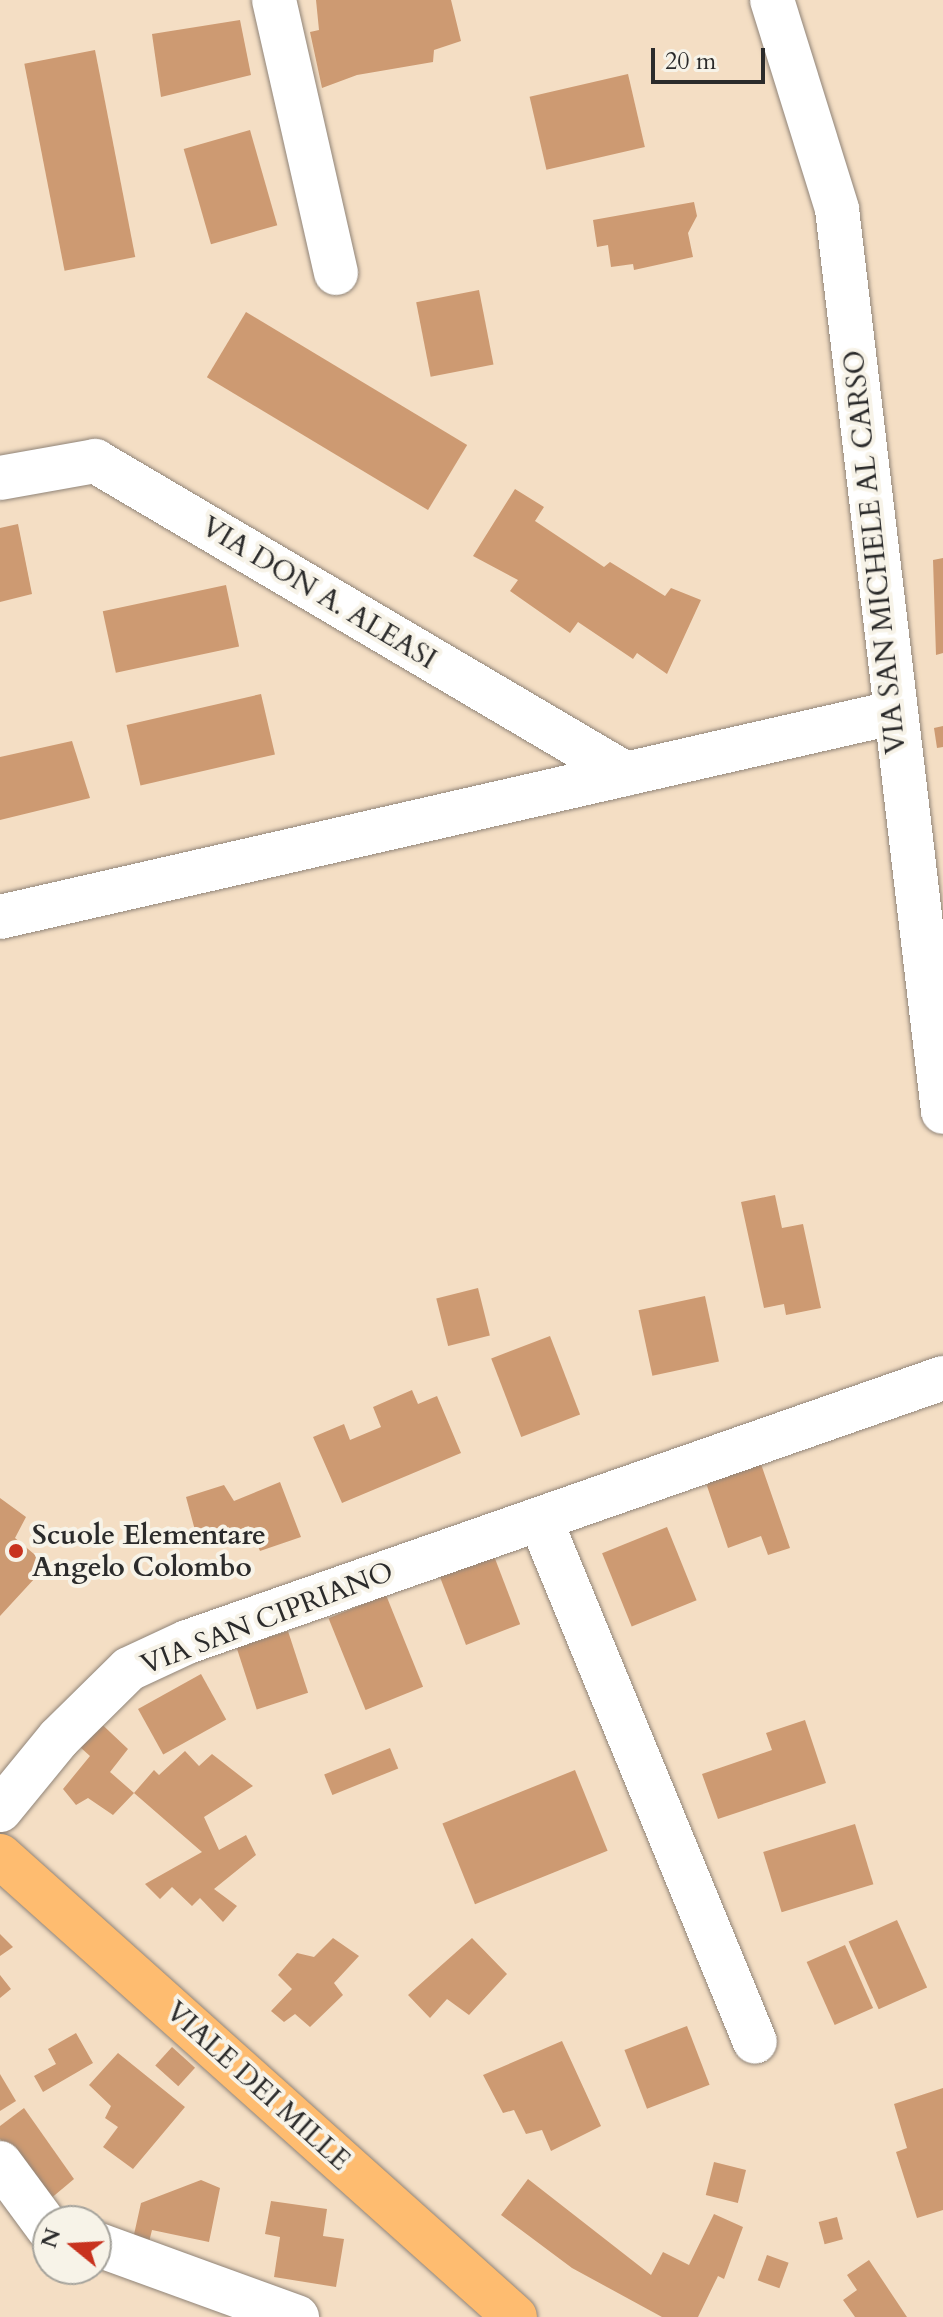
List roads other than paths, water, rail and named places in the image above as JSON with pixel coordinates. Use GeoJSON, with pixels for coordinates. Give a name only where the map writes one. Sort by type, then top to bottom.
{"type":"FeatureCollection","features":[{"type":"Feature","properties":{"kind":"main road","name":"VIALE DEI MILLE"},"geometry":{"type":"LineString","coordinates":[[0,1856],[515,2317]]}},
{"type":"Feature","properties":{"kind":"street"},"geometry":{"type":"LineString","coordinates":[[274,0],[336,273]]}},
{"type":"Feature","properties":{"kind":"street","name":"VIA SAN MICHELE AL CARSO"},"geometry":{"type":"LineString","coordinates":[[772,0],[837,209],[892,713],[943,1112]]}},
{"type":"Feature","properties":{"kind":"street","name":"VIA DON A. ALEASI"},"geometry":{"type":"LineString","coordinates":[[0,478],[95,461],[626,774]]}},
{"type":"Feature","properties":{"kind":"street"},"geometry":{"type":"LineString","coordinates":[[0,917],[892,713]]}},
{"type":"Feature","properties":{"kind":"street","name":"VIA SAN CIPRIANO"},"geometry":{"type":"LineString","coordinates":[[0,1810],[59,1738],[129,1669],[187,1642],[943,1378]]}},
{"type":"Feature","properties":{"kind":"street"},"geometry":{"type":"LineString","coordinates":[[540,1519],[755,2042]]}},
{"type":"Feature","properties":{"kind":"street"},"geometry":{"type":"LineString","coordinates":[[0,2163],[32,2206]]}},
{"type":"Feature","properties":{"kind":"street"},"geometry":{"type":"LineString","coordinates":[[112,2250],[297,2317]]}},
{"type":"Feature","properties":{"kind":"place","name":"Scuole Elementare Angelo Colombo"},"geometry":{"type":"Point","coordinates":[16,1551]}}]}
